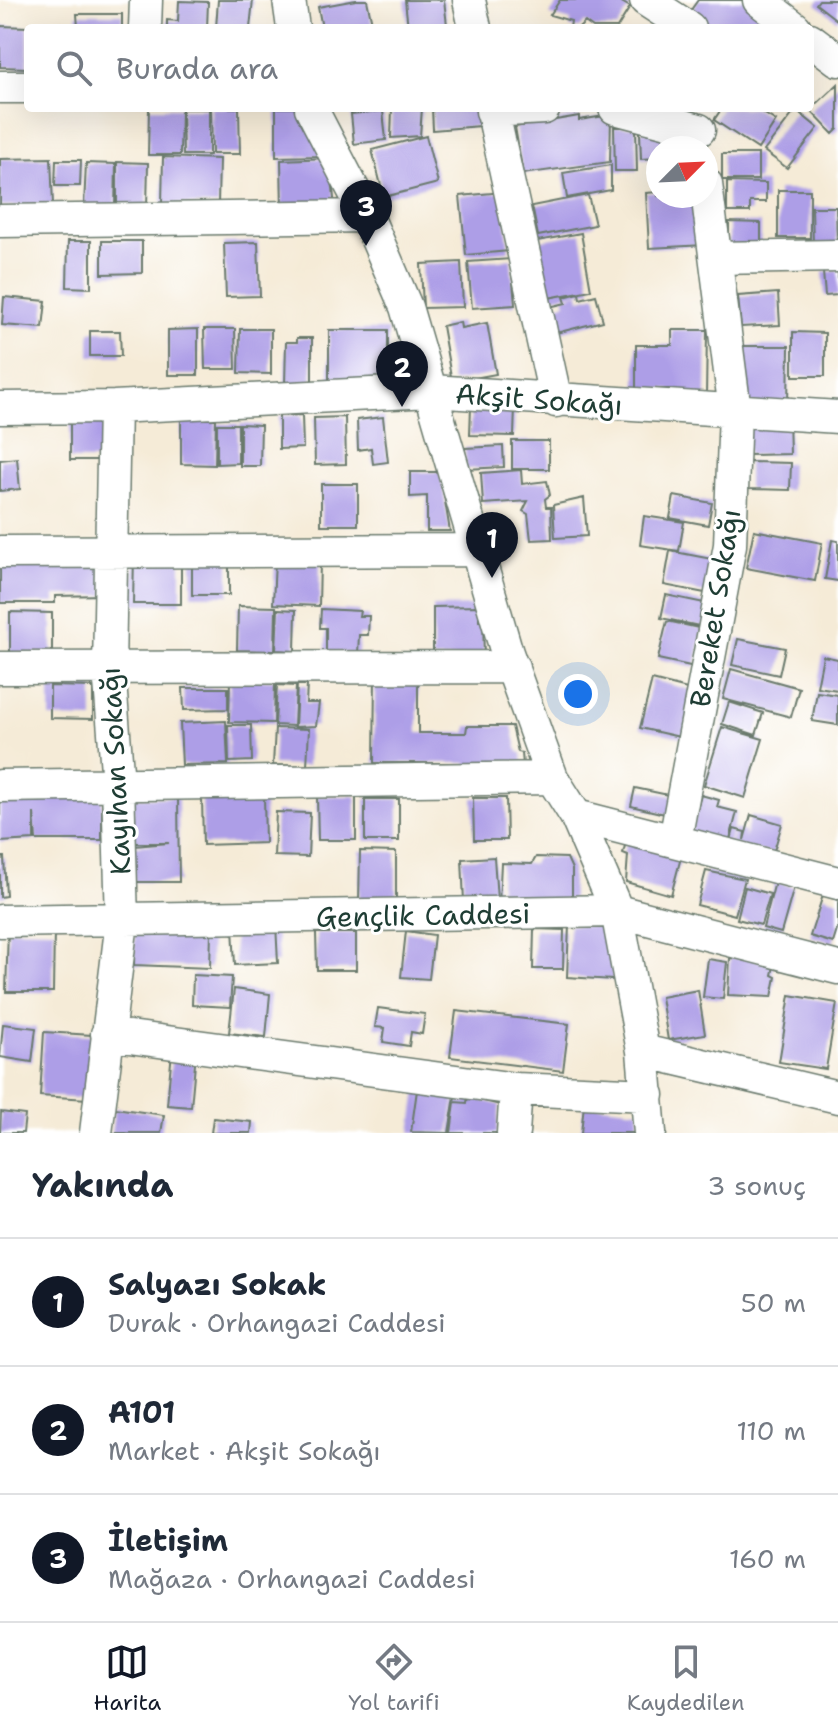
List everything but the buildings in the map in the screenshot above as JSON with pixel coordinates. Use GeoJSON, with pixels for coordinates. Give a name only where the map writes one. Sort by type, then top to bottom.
{"type":"FeatureCollection","features":[{"type":"Feature","properties":{"kind":"street"},"geometry":{"type":"LineString","coordinates":[[145,24],[146,0]]}},
{"type":"Feature","properties":{"kind":"street"},"geometry":{"type":"LineString","coordinates":[[289,0],[292,24]]}},
{"type":"Feature","properties":{"kind":"street"},"geometry":{"type":"LineString","coordinates":[[469,0],[474,24]]}},
{"type":"Feature","properties":{"kind":"street"},"geometry":{"type":"LineString","coordinates":[[646,0],[683,24]]}},
{"type":"Feature","properties":{"kind":"street"},"geometry":{"type":"LineString","coordinates":[[814,41],[838,60]]}},
{"type":"Feature","properties":{"kind":"street"},"geometry":{"type":"LineString","coordinates":[[0,87],[24,87]]}},
{"type":"Feature","properties":{"kind":"street"},"geometry":{"type":"LineString","coordinates":[[313,112],[367,216],[406,307],[475,550],[513,667],[552,778],[576,816],[617,911],[643,1051],[650,1133]]}},
{"type":"Feature","properties":{"kind":"street"},"geometry":{"type":"LineString","coordinates":[[493,112],[556,401]]}},
{"type":"Feature","properties":{"kind":"street"},"geometry":{"type":"LineString","coordinates":[[632,112],[704,129]]}},
{"type":"Feature","properties":{"kind":"street","name":"Bereket Sokağı"},"geometry":{"type":"LineString","coordinates":[[675,840],[730,545],[735,411],[709,208]]}},
{"type":"Feature","properties":{"kind":"street"},"geometry":{"type":"LineString","coordinates":[[0,221],[367,216]]}},
{"type":"Feature","properties":{"kind":"street"},"geometry":{"type":"LineString","coordinates":[[716,258],[838,256]]}},
{"type":"Feature","properties":{"kind":"street","name":"Akşit Sokağı"},"geometry":{"type":"LineString","coordinates":[[0,408],[114,407],[431,391],[838,417]]}},
{"type":"Feature","properties":{"kind":"street","name":"Kayıhan Sokağı"},"geometry":{"type":"LineString","coordinates":[[96,1133],[122,921],[118,784],[109,669],[114,407]]}},
{"type":"Feature","properties":{"kind":"street"},"geometry":{"type":"LineString","coordinates":[[0,552],[475,550]]}},
{"type":"Feature","properties":{"kind":"street"},"geometry":{"type":"LineString","coordinates":[[0,668],[513,667]]}},
{"type":"Feature","properties":{"kind":"street"},"geometry":{"type":"LineString","coordinates":[[0,786],[552,778]]}},
{"type":"Feature","properties":{"kind":"street"},"geometry":{"type":"LineString","coordinates":[[576,816],[838,883]]}},
{"type":"Feature","properties":{"kind":"street","name":"Gençlik Caddesi"},"geometry":{"type":"LineString","coordinates":[[0,921],[617,911],[838,968]]}},
{"type":"Feature","properties":{"kind":"street"},"geometry":{"type":"LineString","coordinates":[[107,1034],[516,1089],[648,1095]]}},
{"type":"Feature","properties":{"kind":"street"},"geometry":{"type":"LineString","coordinates":[[643,1051],[838,1097]]}},
{"type":"Feature","properties":{"kind":"street"},"geometry":{"type":"LineString","coordinates":[[513,1133],[516,1089]]}},
{"type":"Feature","properties":{"kind":"place","name":"İletişim"},"geometry":{"type":"Point","coordinates":[366,246]}},
{"type":"Feature","properties":{"kind":"place","name":"A101"},"geometry":{"type":"Point","coordinates":[402,407]}},
{"type":"Feature","properties":{"kind":"place","name":"Salyazı Sokak"},"geometry":{"type":"Point","coordinates":[492,578]}}]}
